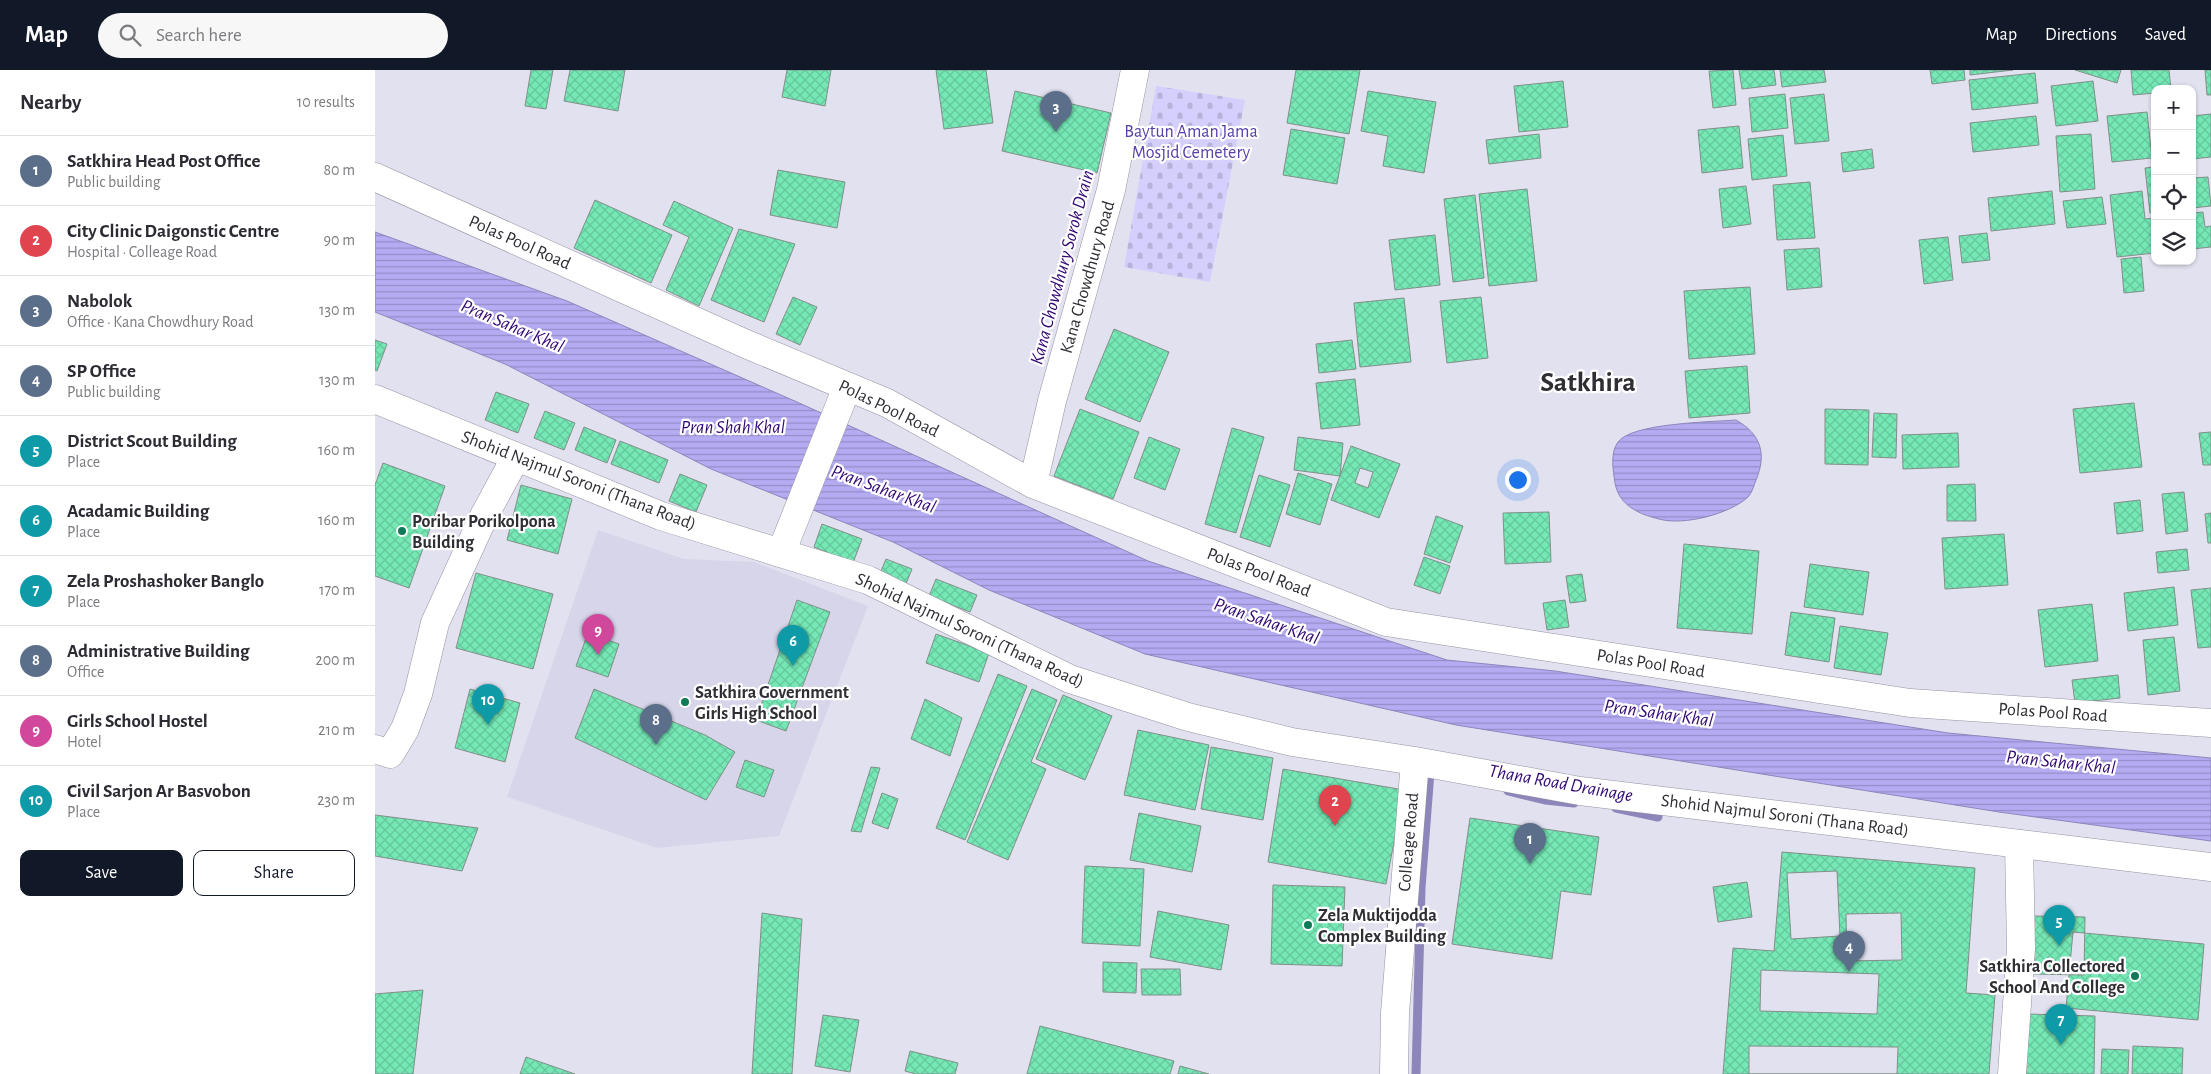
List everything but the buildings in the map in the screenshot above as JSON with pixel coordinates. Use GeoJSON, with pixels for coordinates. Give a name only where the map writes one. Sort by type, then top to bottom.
{"type":"FeatureCollection","features":[{"type":"Feature","properties":{"kind":"street","name":"Kana Chowdhury Road"},"geometry":{"type":"LineString","coordinates":[[1033,484],[1051,402],[1111,190],[1135,70]]}},
{"type":"Feature","properties":{"kind":"street","name":"Polas Pool Road"},"geometry":{"type":"LineString","coordinates":[[375,177],[746,344],[887,403],[1033,484],[1386,622],[1910,702],[2211,723]]}},
{"type":"Feature","properties":{"kind":"street"},"geometry":{"type":"LineString","coordinates":[[781,553],[847,387]]}},
{"type":"Feature","properties":{"kind":"street","name":"Shohid Najmul Soroni (Thana Road)"},"geometry":{"type":"LineString","coordinates":[[375,399],[661,516],[868,580],[1070,679],[1188,718],[1293,742],[1415,760],[1579,791],[2211,867]]}},
{"type":"Feature","properties":{"kind":"street"},"geometry":{"type":"LineString","coordinates":[[375,749],[390,754],[405,729],[418,694],[435,623],[484,516],[516,457]]}},
{"type":"Feature","properties":{"kind":"street","name":"Colleage Road"},"geometry":{"type":"LineString","coordinates":[[1394,1074],[1395,1014],[1415,760]]}},
{"type":"Feature","properties":{"kind":"street"},"geometry":{"type":"LineString","coordinates":[[2012,1074],[2021,948],[2019,844]]}},
{"type":"Feature","properties":{"kind":"shaded area","name":"Satkhira Government Girls High School"},"geometry":{"type":"Polygon","coordinates":[[[598,530],[684,559],[754,562],[868,606],[779,836],[657,848],[507,797],[598,530]]]}},
{"type":"Feature","properties":{"kind":"green space","name":"Baytun Aman Jama Mosjid Cemetery"},"geometry":{"type":"Polygon","coordinates":[[[1156,86],[1245,100],[1210,282],[1124,267],[1156,86]]]}},
{"type":"Feature","properties":{"kind":"water","name":"Pran Shah Khal"},"geometry":{"type":"Polygon","coordinates":[[[375,232],[567,301],[797,402],[1148,561],[1447,660],[1555,671],[1948,733],[2211,758],[2211,841],[1999,812],[1456,725],[1145,654],[989,590],[893,542],[711,469],[505,364],[375,312],[375,232]]]}},
{"type":"Feature","properties":{"kind":"water"},"geometry":{"type":"Polygon","coordinates":[[[1736,420],[1756,438],[1761,453],[1759,471],[1753,489],[1748,497],[1740,503],[1730,509],[1706,517],[1693,520],[1669,521],[1651,517],[1625,503],[1617,491],[1613,456],[1615,446],[1626,436],[1655,427],[1736,420]]]}},
{"type":"Feature","properties":{"kind":"waterway"},"geometry":{"type":"LineString","coordinates":[[1416,1074],[1421,888],[1430,772],[1435,773]]}},
{"type":"Feature","properties":{"kind":"waterway","name":"Thana Road Drainage"},"geometry":{"type":"LineString","coordinates":[[1508,791],[1545,800],[1574,803]]}},
{"type":"Feature","properties":{"kind":"waterway","name":"Thana Road Drainage"},"geometry":{"type":"LineString","coordinates":[[1616,808],[1658,817]]}},
{"type":"Feature","properties":{"kind":"place","name":"Nabolok"},"geometry":{"type":"Point","coordinates":[1056,132]}},
{"type":"Feature","properties":{"kind":"place","name":"Poribar Porikolpona Building"},"geometry":{"type":"Point","coordinates":[402,531]}},
{"type":"Feature","properties":{"kind":"place","name":"Girls School Hostel"},"geometry":{"type":"Point","coordinates":[598,655]}},
{"type":"Feature","properties":{"kind":"place","name":"Acadamic Building"},"geometry":{"type":"Point","coordinates":[793,666]}},
{"type":"Feature","properties":{"kind":"place","name":"Satkhira Government Girls High School"},"geometry":{"type":"Point","coordinates":[685,702]}},
{"type":"Feature","properties":{"kind":"place","name":"Civil Sarjon Ar Basvobon"},"geometry":{"type":"Point","coordinates":[488,725]}},
{"type":"Feature","properties":{"kind":"place","name":"Administrative Building"},"geometry":{"type":"Point","coordinates":[656,745]}},
{"type":"Feature","properties":{"kind":"place","name":"City Clinic Daigonstic Centre"},"geometry":{"type":"Point","coordinates":[1335,826]}},
{"type":"Feature","properties":{"kind":"place","name":"Satkhira Head Post Office"},"geometry":{"type":"Point","coordinates":[1530,864]}},
{"type":"Feature","properties":{"kind":"place","name":"Zela Muktijodda Complex Building"},"geometry":{"type":"Point","coordinates":[1308,925]}},
{"type":"Feature","properties":{"kind":"place","name":"District Scout Building"},"geometry":{"type":"Point","coordinates":[2059,946]}},
{"type":"Feature","properties":{"kind":"place","name":"SP Office"},"geometry":{"type":"Point","coordinates":[1849,972]}},
{"type":"Feature","properties":{"kind":"place","name":"Satkhira Collectored School And College"},"geometry":{"type":"Point","coordinates":[2135,976]}},
{"type":"Feature","properties":{"kind":"place","name":"Zela Proshashoker Banglo"},"geometry":{"type":"Point","coordinates":[2061,1045]}},
{"type":"Feature","properties":{"kind":"district","name":"Satkhira"},"geometry":{"type":"Point","coordinates":[1588,381]}},
{"type":"Feature","properties":{"kind":"water label","name":"Kana Chowdhury Sorok Drain"},"geometry":{"type":"Point","coordinates":[1061,267]}},
{"type":"Feature","properties":{"kind":"water label","name":"Pran Sahar Khal"},"geometry":{"type":"Point","coordinates":[513,325]}},
{"type":"Feature","properties":{"kind":"water label","name":"Pran Sahar Khal"},"geometry":{"type":"Point","coordinates":[884,488]}},
{"type":"Feature","properties":{"kind":"water label","name":"Pran Sahar Khal"},"geometry":{"type":"Point","coordinates":[1267,620]}},
{"type":"Feature","properties":{"kind":"water label","name":"Pran Sahar Khal"},"geometry":{"type":"Point","coordinates":[1659,712]}},
{"type":"Feature","properties":{"kind":"water label","name":"Pran Sahar Khal"},"geometry":{"type":"Point","coordinates":[2061,761]}}]}
